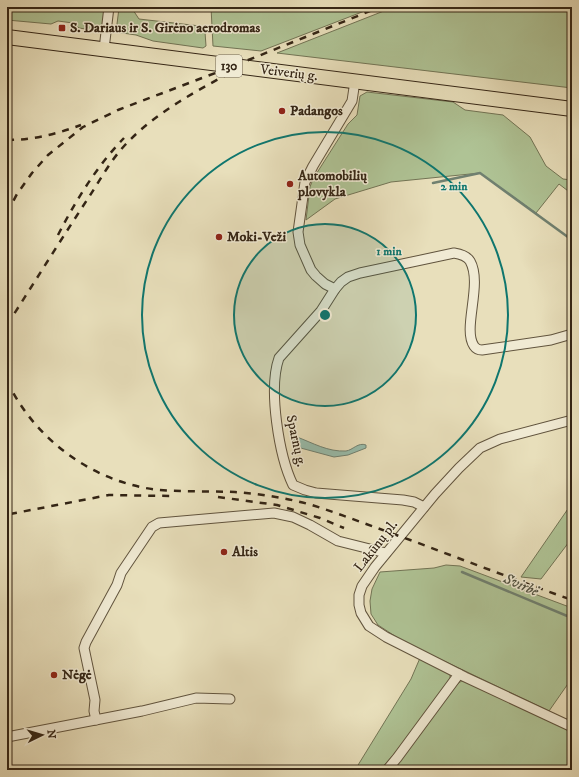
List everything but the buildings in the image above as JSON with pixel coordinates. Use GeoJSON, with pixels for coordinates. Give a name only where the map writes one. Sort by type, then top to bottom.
{"type":"FeatureCollection","features":[{"type":"Feature","properties":{"kind":"main road","name":"Veiverių g."},"geometry":{"type":"LineString","coordinates":[[7,37],[572,109]]}},
{"type":"Feature","properties":{"kind":"street"},"geometry":{"type":"LineString","coordinates":[[104,49],[109,7]]}},
{"type":"Feature","properties":{"kind":"street"},"geometry":{"type":"LineString","coordinates":[[335,289],[325,284],[311,270],[300,245],[298,232],[305,182],[313,166],[352,102],[355,81]]}},
{"type":"Feature","properties":{"kind":"street","name":"Sparnų g."},"geometry":{"type":"LineString","coordinates":[[424,507],[414,502],[403,500],[316,493],[293,485],[290,479],[276,419],[274,388],[276,368],[279,358],[321,311],[335,289],[348,277],[367,271],[446,254],[461,254],[470,261],[474,278],[473,308],[470,327],[472,341],[477,349],[482,350],[551,340],[572,334]]}},
{"type":"Feature","properties":{"kind":"street","name":"Lakūnų pl."},"geometry":{"type":"LineString","coordinates":[[572,420],[500,439],[480,448],[459,468],[424,507],[386,553],[368,577],[361,591],[359,605],[364,620],[369,626],[386,637],[459,674],[572,727]]}},
{"type":"Feature","properties":{"kind":"street"},"geometry":{"type":"LineString","coordinates":[[96,720],[94,710],[95,700],[84,648],[117,586],[121,573],[152,527],[159,523],[274,513],[293,517],[338,541],[386,553]]}},
{"type":"Feature","properties":{"kind":"street"},"geometry":{"type":"LineString","coordinates":[[386,770],[397,758],[459,674]]}},
{"type":"Feature","properties":{"kind":"street"},"geometry":{"type":"LineString","coordinates":[[7,737],[142,711],[196,698],[230,699]]}},
{"type":"Feature","properties":{"kind":"shaded area"},"geometry":{"type":"Polygon","coordinates":[[[7,7],[105,7],[103,23],[99,31],[79,28],[73,23],[58,21],[51,24],[7,20],[7,7]]]}},
{"type":"Feature","properties":{"kind":"shaded area"},"geometry":{"type":"Polygon","coordinates":[[[211,7],[375,7],[261,51],[213,46],[211,7]]]}},
{"type":"Feature","properties":{"kind":"shaded area"},"geometry":{"type":"Polygon","coordinates":[[[394,7],[572,7],[572,88],[277,53],[394,7]]]}},
{"type":"Feature","properties":{"kind":"shaded area"},"geometry":{"type":"Polygon","coordinates":[[[119,8],[133,10],[139,19],[200,26],[205,32],[206,46],[203,48],[153,41],[136,35],[116,32],[119,8]]]}},
{"type":"Feature","properties":{"kind":"shaded area"},"geometry":{"type":"Polygon","coordinates":[[[367,92],[453,102],[465,110],[503,115],[530,137],[546,166],[563,179],[572,180],[572,194],[559,184],[536,213],[480,173],[391,182],[335,199],[306,220],[310,187],[313,179],[348,124],[357,115],[360,96],[367,92]]]}},
{"type":"Feature","properties":{"kind":"shaded area"},"geometry":{"type":"Polygon","coordinates":[[[297,437],[321,447],[339,451],[346,451],[363,444],[366,445],[366,448],[348,455],[334,457],[297,447],[293,441],[297,437]]]}},
{"type":"Feature","properties":{"kind":"shaded area"},"geometry":{"type":"Polygon","coordinates":[[[572,503],[572,538],[541,579],[521,577],[572,503]]]}},
{"type":"Feature","properties":{"kind":"shaded area"},"geometry":{"type":"Polygon","coordinates":[[[446,565],[460,566],[572,608],[572,678],[549,711],[404,642],[378,625],[371,614],[370,601],[372,589],[380,572],[434,568],[446,565]]]}},
{"type":"Feature","properties":{"kind":"shaded area"},"geometry":{"type":"Polygon","coordinates":[[[420,658],[450,672],[450,681],[380,770],[355,770],[411,679],[420,658]]]}},
{"type":"Feature","properties":{"kind":"shaded area"},"geometry":{"type":"Polygon","coordinates":[[[463,680],[572,731],[572,770],[392,770],[456,685],[463,680]]]}},
{"type":"Feature","properties":{"kind":"waterway"},"geometry":{"type":"LineString","coordinates":[[433,183],[480,173],[572,240]]}},
{"type":"Feature","properties":{"kind":"waterway","name":"Svirbė"},"geometry":{"type":"LineString","coordinates":[[462,572],[572,618]]}},
{"type":"Feature","properties":{"kind":"railway"},"geometry":{"type":"LineString","coordinates":[[7,213],[17,194],[32,173],[48,155],[83,127],[118,110],[231,67],[380,7]]}},
{"type":"Feature","properties":{"kind":"railway"},"geometry":{"type":"LineString","coordinates":[[7,325],[114,158],[125,145],[150,122],[177,103],[235,70]]}},
{"type":"Feature","properties":{"kind":"railway"},"geometry":{"type":"LineString","coordinates":[[7,140],[45,136],[81,125]]}},
{"type":"Feature","properties":{"kind":"railway"},"geometry":{"type":"LineString","coordinates":[[58,235],[88,184],[105,160],[124,138]]}},
{"type":"Feature","properties":{"kind":"railway"},"geometry":{"type":"LineString","coordinates":[[7,381],[33,422],[50,440],[69,455],[90,468],[112,478],[135,486],[159,490],[235,492],[284,498],[312,505],[572,600]]}},
{"type":"Feature","properties":{"kind":"railway"},"geometry":{"type":"LineString","coordinates":[[10,514],[109,495],[170,496]]}},
{"type":"Feature","properties":{"kind":"railway"},"geometry":{"type":"LineString","coordinates":[[218,497],[277,505],[320,518],[344,528]]}},
{"type":"Feature","properties":{"kind":"place","name":"S. Dariaus ir S. Girėno aerodromas"},"geometry":{"type":"Point","coordinates":[62,28]}},
{"type":"Feature","properties":{"kind":"place","name":"Padangos"},"geometry":{"type":"Point","coordinates":[282,111]}},
{"type":"Feature","properties":{"kind":"place","name":"Automobilių plovykla"},"geometry":{"type":"Point","coordinates":[290,184]}},
{"type":"Feature","properties":{"kind":"place","name":"Moki-Veži"},"geometry":{"type":"Point","coordinates":[219,237]}},
{"type":"Feature","properties":{"kind":"place","name":"Altis"},"geometry":{"type":"Point","coordinates":[224,552]}},
{"type":"Feature","properties":{"kind":"place","name":"Nėgė"},"geometry":{"type":"Point","coordinates":[54,675]}}]}
